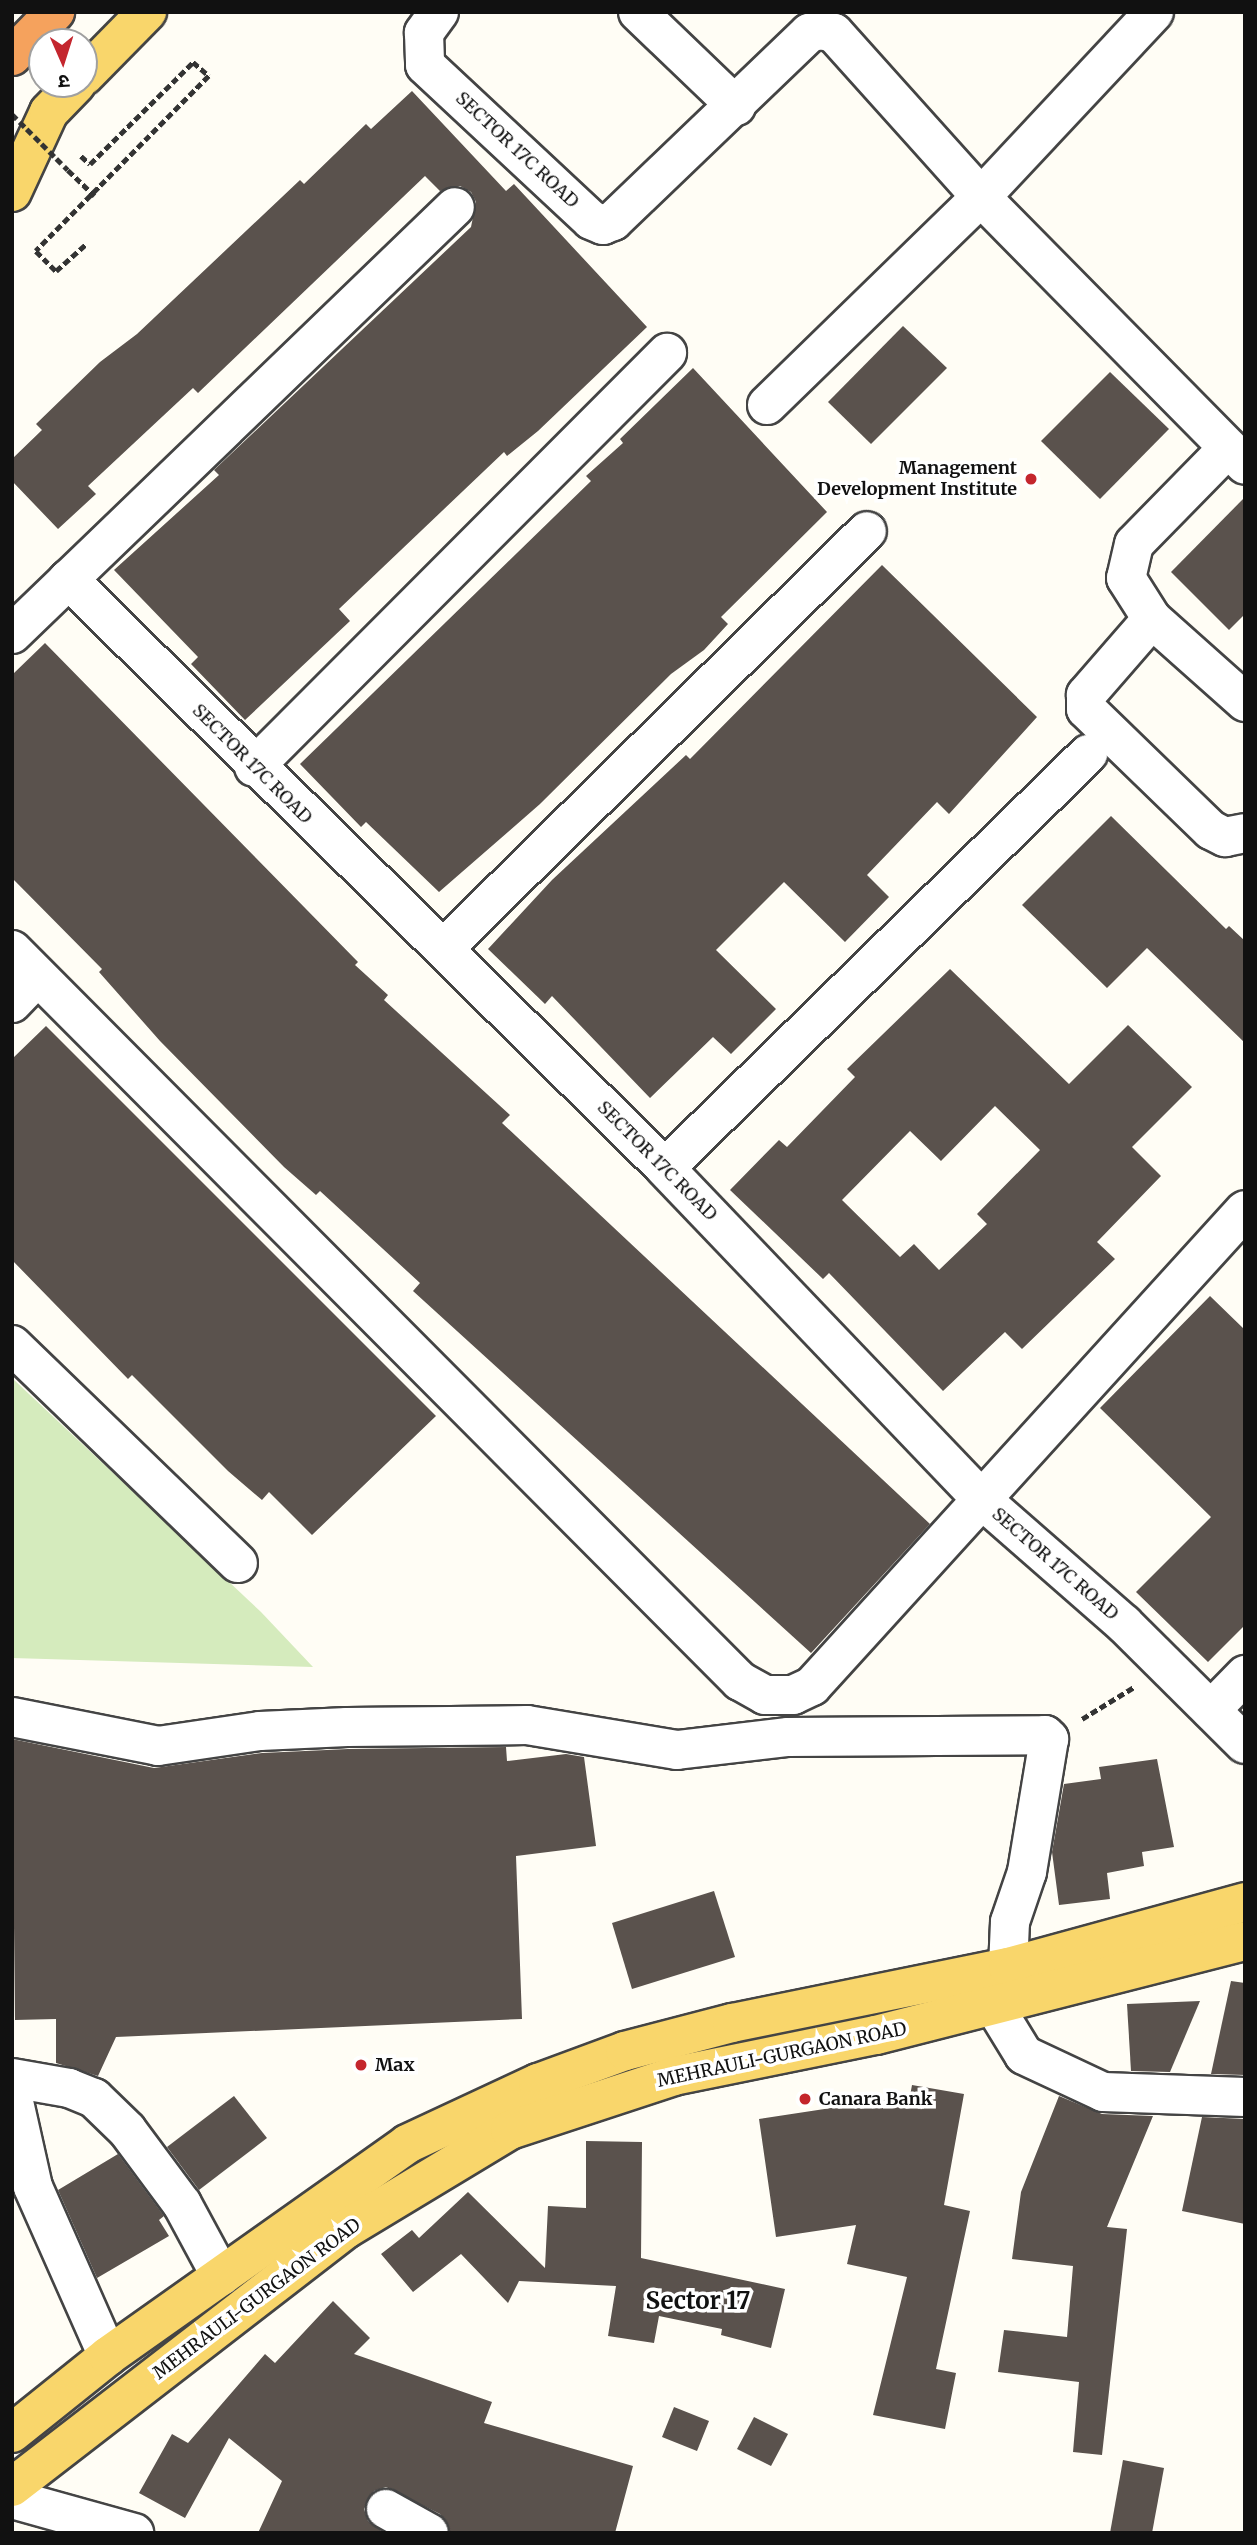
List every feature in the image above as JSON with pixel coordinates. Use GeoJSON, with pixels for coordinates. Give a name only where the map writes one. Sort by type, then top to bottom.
{"type":"FeatureCollection","features":[{"type":"Feature","properties":{"kind":"highway"},"geometry":{"type":"LineString","coordinates":[[12,56],[55,12]]}},
{"type":"Feature","properties":{"kind":"main road"},"geometry":{"type":"LineString","coordinates":[[98,62],[147,12]]}},
{"type":"Feature","properties":{"kind":"main road"},"geometry":{"type":"LineString","coordinates":[[12,192],[49,112],[62,98]]}},
{"type":"Feature","properties":{"kind":"main road","name":"MEHRAULI-GURGAON ROAD"},"geometry":{"type":"LineString","coordinates":[[12,2433],[108,2356],[407,2144],[538,2083],[625,2051],[732,2022],[1008,1967],[1245,1902]]}},
{"type":"Feature","properties":{"kind":"main road","name":"MEHRAULI-GURGAON ROAD"},"geometry":{"type":"LineString","coordinates":[[12,2487],[346,2229],[510,2130],[674,2076],[876,2035],[1245,1941]]}},
{"type":"Feature","properties":{"kind":"street","name":"SECTOR 17C ROAD"},"geometry":{"type":"LineString","coordinates":[[439,12],[424,33],[425,65],[592,220],[603,225],[613,221],[736,106]]}},
{"type":"Feature","properties":{"kind":"street"},"geometry":{"type":"LineString","coordinates":[[638,12],[736,106],[809,33],[820,30],[834,33],[981,197],[1237,457],[1134,544],[1126,564],[1126,578],[1152,619],[1245,702]]}},
{"type":"Feature","properties":{"kind":"street"},"geometry":{"type":"LineString","coordinates":[[767,405],[981,197],[1154,12]]}},
{"type":"Feature","properties":{"kind":"street"},"geometry":{"type":"LineString","coordinates":[[12,634],[455,207]]}},
{"type":"Feature","properties":{"kind":"street"},"geometry":{"type":"LineString","coordinates":[[254,767],[667,353]]}},
{"type":"Feature","properties":{"kind":"street"},"geometry":{"type":"LineString","coordinates":[[443,949],[867,531]]}},
{"type":"Feature","properties":{"kind":"street","name":"SECTOR 17C ROAD"},"geometry":{"type":"LineString","coordinates":[[68,579],[254,767],[665,1168],[980,1498],[1168,1667],[1245,1744]]}},
{"type":"Feature","properties":{"kind":"street"},"geometry":{"type":"LineString","coordinates":[[1152,619],[1086,695],[1086,709],[1211,830],[1225,837],[1245,833]]}},
{"type":"Feature","properties":{"kind":"street"},"geometry":{"type":"LineString","coordinates":[[665,1168],[1088,754]]}},
{"type":"Feature","properties":{"kind":"street"},"geometry":{"type":"LineString","coordinates":[[12,1003],[25,963],[740,1681],[765,1695],[793,1695],[812,1686],[980,1498],[1245,1210]]}},
{"type":"Feature","properties":{"kind":"street"},"geometry":{"type":"LineString","coordinates":[[12,1345],[238,1563]]}},
{"type":"Feature","properties":{"kind":"street"},"geometry":{"type":"LineString","coordinates":[[1211,1710],[1245,1675]]}},
{"type":"Feature","properties":{"kind":"street"},"geometry":{"type":"LineString","coordinates":[[12,1717],[158,1746],[260,1731],[458,1726],[527,1725],[677,1750],[788,1737],[1033,1733],[1049,1739],[1027,1872],[1010,1922],[1008,1967]]}},
{"type":"Feature","properties":{"kind":"street"},"geometry":{"type":"LineString","coordinates":[[994,2006],[1024,2055],[1103,2092],[1245,2097]]}},
{"type":"Feature","properties":{"kind":"street"},"geometry":{"type":"LineString","coordinates":[[12,2078],[69,2088],[93,2098],[127,2130],[182,2203],[221,2276]]}},
{"type":"Feature","properties":{"kind":"street"},"geometry":{"type":"LineString","coordinates":[[12,2093],[33,2187],[108,2356]]}},
{"type":"Feature","properties":{"kind":"street"},"geometry":{"type":"LineString","coordinates":[[12,2499],[134,2533]]}},
{"type":"Feature","properties":{"kind":"street"},"geometry":{"type":"LineString","coordinates":[[386,2509],[429,2533]]}},
{"type":"Feature","properties":{"kind":"path"},"geometry":{"type":"LineString","coordinates":[[81,156],[90,164],[193,62],[209,76],[95,196],[36,251],[56,271],[85,245]]}},
{"type":"Feature","properties":{"kind":"path"},"geometry":{"type":"LineString","coordinates":[[12,114],[95,196]]}},
{"type":"Feature","properties":{"kind":"path"},"geometry":{"type":"LineString","coordinates":[[1049,1739],[1168,1667]]}},
{"type":"Feature","properties":{"kind":"green space"},"geometry":{"type":"Polygon","coordinates":[[[12,1378],[261,1612],[313,1667],[12,1658],[12,1378]]]}},
{"type":"Feature","properties":{"kind":"building"},"geometry":{"type":"Polygon","coordinates":[[[412,91],[506,191],[514,184],[647,327],[538,431],[507,456],[504,452],[339,609],[350,621],[245,720],[191,664],[198,657],[114,570],[219,475],[214,470],[471,227],[476,202],[471,192],[460,186],[440,191],[425,176],[198,393],[193,388],[88,486],[96,494],[58,529],[12,481],[12,459],[42,430],[36,424],[100,362],[137,334],[300,180],[304,184],[366,124],[371,129],[412,91]]]}},
{"type":"Feature","properties":{"kind":"building"},"geometry":{"type":"Polygon","coordinates":[[[903,326],[947,368],[871,444],[828,402],[903,326]]]}},
{"type":"Feature","properties":{"kind":"building"},"geometry":{"type":"Polygon","coordinates":[[[693,368],[827,512],[721,617],[728,624],[704,650],[671,674],[540,804],[439,892],[366,822],[361,827],[300,764],[591,481],[586,476],[623,443],[620,439],[693,368]]]}},
{"type":"Feature","properties":{"kind":"building"},"geometry":{"type":"Polygon","coordinates":[[[1110,372],[1169,429],[1100,499],[1041,441],[1110,372]]]}},
{"type":"Feature","properties":{"kind":"building"},"geometry":{"type":"Polygon","coordinates":[[[1245,497],[1245,614],[1229,630],[1171,572],[1245,497]]]}},
{"type":"Feature","properties":{"kind":"building"},"geometry":{"type":"Polygon","coordinates":[[[882,565],[1037,717],[949,814],[937,802],[867,875],[889,897],[845,942],[784,882],[716,950],[776,1009],[731,1054],[713,1037],[650,1098],[552,996],[545,1004],[488,949],[552,880],[686,755],[690,759],[882,565]]]}},
{"type":"Feature","properties":{"kind":"building"},"geometry":{"type":"Polygon","coordinates":[[[45,643],[358,962],[355,965],[388,995],[384,1000],[510,1115],[502,1123],[930,1524],[811,1653],[413,1291],[420,1283],[320,1191],[316,1195],[284,1167],[160,1041],[99,972],[102,969],[12,878],[12,675],[45,643]]]}},
{"type":"Feature","properties":{"kind":"building"},"geometry":{"type":"Polygon","coordinates":[[[1111,816],[1226,929],[1229,926],[1245,941],[1245,1043],[1147,948],[1107,988],[1022,905],[1111,816]]]}},
{"type":"Feature","properties":{"kind":"building"},"geometry":{"type":"Polygon","coordinates":[[[950,969],[1069,1084],[1128,1025],[1192,1087],[1132,1147],[1161,1176],[1097,1242],[1115,1259],[1022,1349],[1005,1332],[943,1391],[829,1273],[823,1279],[730,1190],[779,1140],[787,1147],[855,1077],[847,1069],[950,969]],[[995,1106],[941,1161],[910,1131],[842,1200],[900,1257],[914,1244],[939,1270],[987,1224],[977,1214],[1040,1150],[995,1106]]]}},
{"type":"Feature","properties":{"kind":"building"},"geometry":{"type":"Polygon","coordinates":[[[46,1026],[436,1416],[312,1535],[269,1492],[262,1500],[228,1471],[132,1375],[128,1379],[12,1260],[12,1059],[46,1026]]]}},
{"type":"Feature","properties":{"kind":"building"},"geometry":{"type":"Polygon","coordinates":[[[1210,1296],[1245,1330],[1245,1625],[1208,1662],[1136,1592],[1211,1517],[1100,1408],[1210,1296]]]}},
{"type":"Feature","properties":{"kind":"building"},"geometry":{"type":"Polygon","coordinates":[[[12,1739],[154,1768],[262,1753],[348,1749],[506,1747],[507,1761],[566,1754],[584,1757],[596,1846],[516,1856],[522,2019],[116,2037],[98,2076],[56,2063],[56,2019],[15,2020],[12,1739]]]}},
{"type":"Feature","properties":{"kind":"building"},"geometry":{"type":"Polygon","coordinates":[[[1157,1759],[1174,1847],[1142,1852],[1144,1866],[1107,1873],[1110,1899],[1059,1905],[1052,1852],[1064,1784],[1101,1779],[1099,1767],[1157,1759]]]}},
{"type":"Feature","properties":{"kind":"building"},"geometry":{"type":"Polygon","coordinates":[[[714,1891],[735,1957],[632,1989],[612,1923],[714,1891]]]}},
{"type":"Feature","properties":{"kind":"building"},"geometry":{"type":"Polygon","coordinates":[[[1231,1981],[1245,1983],[1245,2075],[1211,2074],[1231,1981]]]}},
{"type":"Feature","properties":{"kind":"building"},"geometry":{"type":"Polygon","coordinates":[[[1200,2001],[1170,2072],[1131,2071],[1127,2004],[1200,2001]]]}},
{"type":"Feature","properties":{"kind":"building"},"geometry":{"type":"Polygon","coordinates":[[[912,2085],[964,2094],[944,2205],[970,2211],[936,2369],[956,2373],[945,2429],[873,2415],[907,2277],[847,2264],[856,2225],[776,2237],[759,2119],[910,2096],[912,2085]]]}},
{"type":"Feature","properties":{"kind":"building"},"geometry":{"type":"Polygon","coordinates":[[[234,2096],[267,2138],[199,2190],[167,2147],[234,2096]]]}},
{"type":"Feature","properties":{"kind":"building"},"geometry":{"type":"Polygon","coordinates":[[[1059,2096],[1102,2114],[1153,2116],[1107,2227],[1127,2229],[1102,2455],[1073,2452],[1079,2382],[998,2372],[1004,2330],[1067,2337],[1073,2266],[1012,2259],[1021,2192],[1059,2096]]]}},
{"type":"Feature","properties":{"kind":"building"},"geometry":{"type":"Polygon","coordinates":[[[1202,2117],[1245,2119],[1245,2224],[1182,2211],[1202,2117]]]}},
{"type":"Feature","properties":{"kind":"building"},"geometry":{"type":"Polygon","coordinates":[[[586,2141],[642,2142],[641,2258],[785,2289],[771,2348],[721,2335],[722,2329],[659,2316],[654,2343],[608,2336],[616,2286],[519,2281],[508,2303],[461,2254],[413,2292],[381,2254],[412,2230],[419,2238],[468,2192],[545,2268],[548,2206],[586,2208],[586,2141]]]}},
{"type":"Feature","properties":{"kind":"building"},"geometry":{"type":"Polygon","coordinates":[[[118,2154],[164,2216],[159,2220],[169,2236],[97,2278],[58,2190],[118,2154]]]}},
{"type":"Feature","properties":{"kind":"building"},"geometry":{"type":"Polygon","coordinates":[[[333,2301],[370,2338],[354,2354],[492,2402],[484,2423],[633,2466],[615,2533],[451,2533],[440,2514],[386,2487],[374,2491],[364,2509],[368,2521],[384,2533],[258,2533],[282,2481],[229,2438],[185,2518],[139,2493],[172,2434],[188,2443],[265,2354],[275,2363],[333,2301]]]}},
{"type":"Feature","properties":{"kind":"building"},"geometry":{"type":"Polygon","coordinates":[[[674,2407],[709,2421],[697,2451],[662,2437],[674,2407]]]}},
{"type":"Feature","properties":{"kind":"building"},"geometry":{"type":"Polygon","coordinates":[[[754,2417],[788,2434],[771,2466],[737,2449],[754,2417]]]}},
{"type":"Feature","properties":{"kind":"building"},"geometry":{"type":"Polygon","coordinates":[[[1123,2460],[1164,2468],[1152,2533],[1110,2533],[1123,2460]]]}},
{"type":"Feature","properties":{"kind":"place","name":"Management Development Institute"},"geometry":{"type":"Point","coordinates":[1031,479]}},
{"type":"Feature","properties":{"kind":"place","name":"Max"},"geometry":{"type":"Point","coordinates":[361,2065]}},
{"type":"Feature","properties":{"kind":"place","name":"Canara Bank"},"geometry":{"type":"Point","coordinates":[805,2099]}},
{"type":"Feature","properties":{"kind":"district","name":"Sector 17"},"geometry":{"type":"Point","coordinates":[698,2301]}}]}
